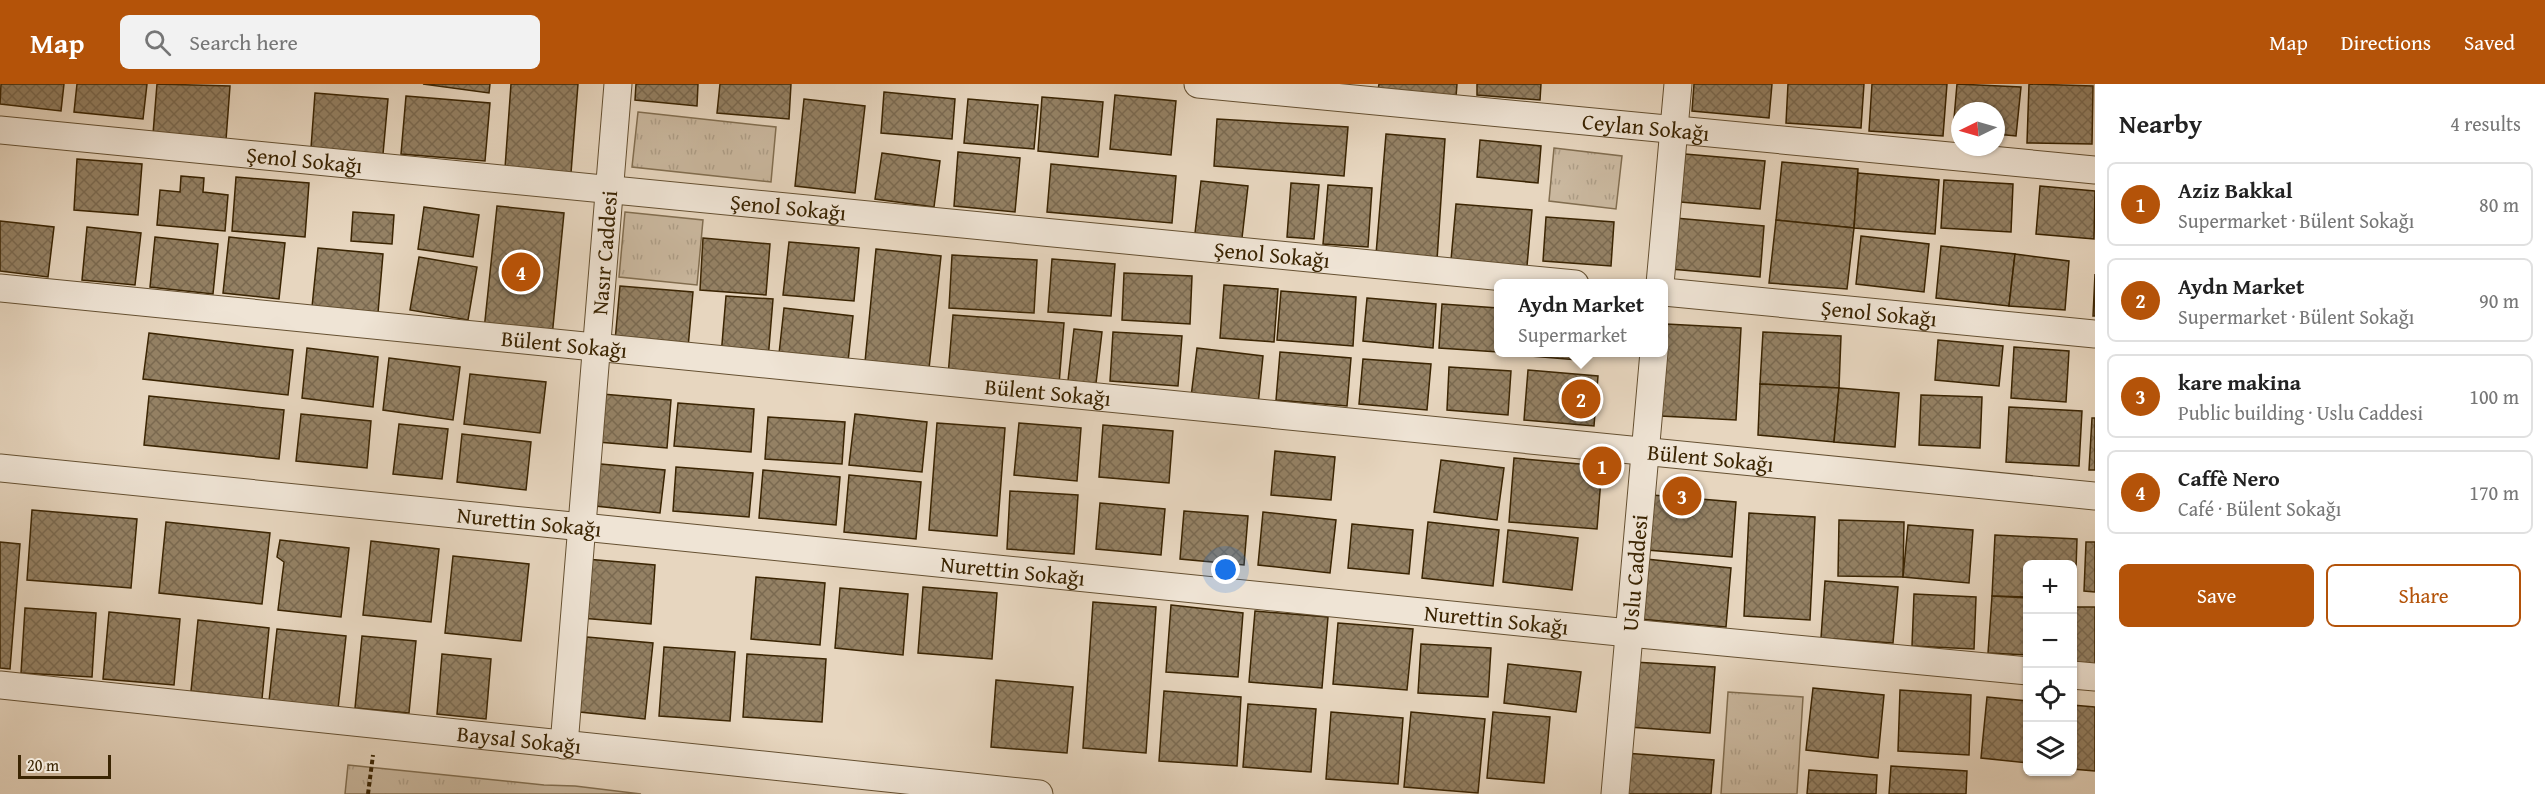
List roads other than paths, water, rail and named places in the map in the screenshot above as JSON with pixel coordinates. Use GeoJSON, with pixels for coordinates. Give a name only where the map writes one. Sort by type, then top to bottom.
{"type":"FeatureCollection","features":[{"type":"Feature","properties":{"kind":"street","name":"Nasır Caddesi"},"geometry":{"type":"LineString","coordinates":[[564,745],[618,84]]}},
{"type":"Feature","properties":{"kind":"street","name":"Ceylan Sokağı"},"geometry":{"type":"LineString","coordinates":[[1198,84],[2095,170]]}},
{"type":"Feature","properties":{"kind":"street"},"geometry":{"type":"LineString","coordinates":[[1660,279],[1678,84]]}},
{"type":"Feature","properties":{"kind":"street","name":"Şenol Sokağı"},"geometry":{"type":"LineString","coordinates":[[0,130],[1524,279]]}},
{"type":"Feature","properties":{"kind":"street","name":"Bülent Sokağı"},"geometry":{"type":"LineString","coordinates":[[0,288],[2095,496]]}},
{"type":"Feature","properties":{"kind":"street","name":"Şenol Sokağı"},"geometry":{"type":"LineString","coordinates":[[1668,292],[2095,334]]}},
{"type":"Feature","properties":{"kind":"street","name":"Uslu Caddesi"},"geometry":{"type":"LineString","coordinates":[[1615,794],[1654,357]]}},
{"type":"Feature","properties":{"kind":"street","name":"Nurettin Sokağı"},"geometry":{"type":"LineString","coordinates":[[0,468],[1629,633],[2023,671]]}},
{"type":"Feature","properties":{"kind":"street"},"geometry":{"type":"LineString","coordinates":[[2077,675],[2095,677]]}},
{"type":"Feature","properties":{"kind":"street","name":"Baysal Sokağı"},"geometry":{"type":"LineString","coordinates":[[0,685],[1039,794]]}},
{"type":"Feature","properties":{"kind":"place","name":"Caffè Nero"},"geometry":{"type":"Point","coordinates":[521,272]}},
{"type":"Feature","properties":{"kind":"place","name":"Aydn Market"},"geometry":{"type":"Point","coordinates":[1581,399]}},
{"type":"Feature","properties":{"kind":"place","name":"Aziz Bakkal"},"geometry":{"type":"Point","coordinates":[1602,466]}},
{"type":"Feature","properties":{"kind":"place","name":"kare makina"},"geometry":{"type":"Point","coordinates":[1682,496]}}]}
